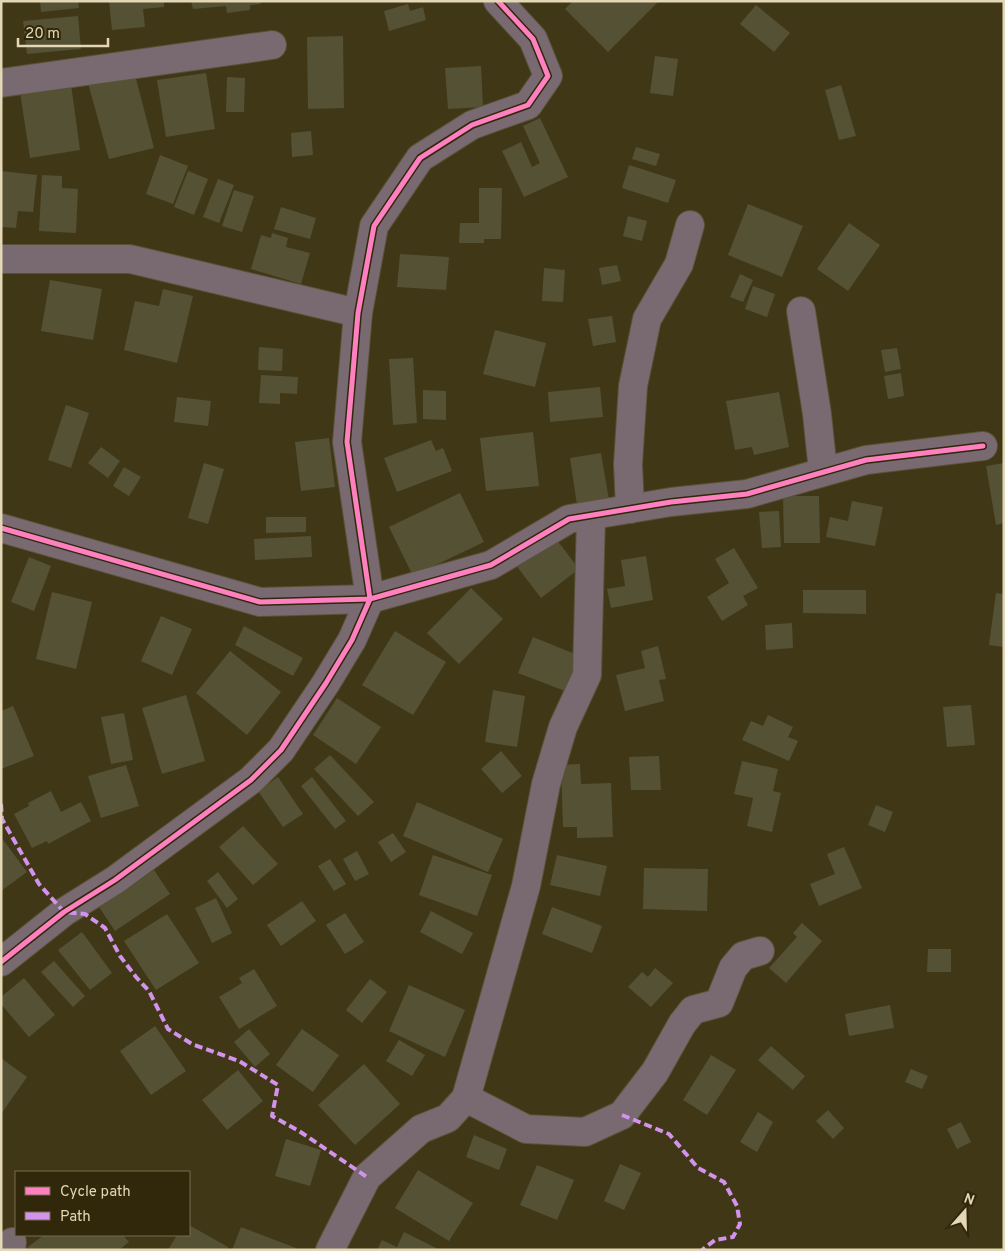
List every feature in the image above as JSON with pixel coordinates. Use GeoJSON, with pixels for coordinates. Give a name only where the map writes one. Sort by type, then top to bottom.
{"type":"FeatureCollection","features":[{"type":"Feature","properties":{"kind":"street"},"geometry":{"type":"LineString","coordinates":[[1,962],[64,912],[116,880],[251,780],[281,750],[352,640],[370,599],[347,442],[358,313],[374,226],[420,158],[472,125],[528,105],[548,76],[533,39],[498,1]]}},
{"type":"Feature","properties":{"kind":"street"},"geometry":{"type":"LineString","coordinates":[[1,83],[272,45]]}},
{"type":"Feature","properties":{"kind":"street"},"geometry":{"type":"LineString","coordinates":[[630,509],[628,464],[633,386],[647,318],[679,264],[690,224]]}},
{"type":"Feature","properties":{"kind":"street"},"geometry":{"type":"LineString","coordinates":[[1,259],[130,259],[358,313]]}},
{"type":"Feature","properties":{"kind":"street"},"geometry":{"type":"LineString","coordinates":[[801,311],[816,405],[822,471]]}},
{"type":"Feature","properties":{"kind":"street"},"geometry":{"type":"LineString","coordinates":[[1,528],[260,602],[370,599],[491,565],[569,520],[671,502],[747,494],[822,471],[866,460],[984,446]]}},
{"type":"Feature","properties":{"kind":"street"},"geometry":{"type":"LineString","coordinates":[[330,1250],[367,1177],[421,1129],[448,1118],[466,1098],[526,886],[546,784],[563,727],[588,675],[591,516]]}},
{"type":"Feature","properties":{"kind":"street"},"geometry":{"type":"LineString","coordinates":[[466,1098],[526,1130],[585,1132],[622,1115],[655,1072],[682,1024],[694,1010],[719,1003],[733,968],[743,956],[760,951]]}},
{"type":"Feature","properties":{"kind":"building"},"geometry":{"type":"Polygon","coordinates":[[[40,1],[78,1],[79,8],[41,12],[40,1]]]}},
{"type":"Feature","properties":{"kind":"building"},"geometry":{"type":"Polygon","coordinates":[[[109,1],[164,1],[164,7],[143,9],[145,27],[112,30],[109,1]]]}},
{"type":"Feature","properties":{"kind":"building"},"geometry":{"type":"Polygon","coordinates":[[[191,1],[260,1],[261,4],[250,5],[250,10],[227,13],[226,6],[193,9],[191,1]]]}},
{"type":"Feature","properties":{"kind":"building"},"geometry":{"type":"Polygon","coordinates":[[[573,1],[659,1],[608,52],[565,9],[573,1]]]}},
{"type":"Feature","properties":{"kind":"building"},"geometry":{"type":"Polygon","coordinates":[[[408,4],[410,11],[423,7],[426,20],[389,31],[384,11],[408,4]]]}},
{"type":"Feature","properties":{"kind":"building"},"geometry":{"type":"Polygon","coordinates":[[[756,5],[790,33],[774,52],[740,24],[756,5]]]}},
{"type":"Feature","properties":{"kind":"building"},"geometry":{"type":"Polygon","coordinates":[[[78,16],[81,49],[27,54],[23,21],[78,16]]]}},
{"type":"Feature","properties":{"kind":"building"},"geometry":{"type":"Polygon","coordinates":[[[343,36],[344,108],[308,109],[307,37],[343,36]]]}},
{"type":"Feature","properties":{"kind":"building"},"geometry":{"type":"Polygon","coordinates":[[[655,56],[678,59],[673,96],[650,93],[655,56]]]}},
{"type":"Feature","properties":{"kind":"building"},"geometry":{"type":"Polygon","coordinates":[[[481,66],[483,107],[448,109],[445,68],[481,66]]]}},
{"type":"Feature","properties":{"kind":"building"},"geometry":{"type":"Polygon","coordinates":[[[134,71],[154,148],[109,159],[88,83],[134,71]]]}},
{"type":"Feature","properties":{"kind":"building"},"geometry":{"type":"Polygon","coordinates":[[[206,73],[215,129],[166,137],[157,80],[206,73]]]}},
{"type":"Feature","properties":{"kind":"building"},"geometry":{"type":"Polygon","coordinates":[[[227,77],[245,78],[244,112],[226,112],[227,77]]]}},
{"type":"Feature","properties":{"kind":"building"},"geometry":{"type":"Polygon","coordinates":[[[71,84],[80,150],[30,158],[20,92],[71,84]]]}},
{"type":"Feature","properties":{"kind":"building"},"geometry":{"type":"Polygon","coordinates":[[[841,85],[856,136],[839,140],[825,90],[841,85]]]}},
{"type":"Feature","properties":{"kind":"building"},"geometry":{"type":"Polygon","coordinates":[[[540,118],[568,177],[524,197],[502,151],[521,142],[532,167],[540,163],[523,126],[540,118]]]}},
{"type":"Feature","properties":{"kind":"building"},"geometry":{"type":"Polygon","coordinates":[[[311,131],[313,155],[292,157],[291,133],[311,131]]]}},
{"type":"Feature","properties":{"kind":"building"},"geometry":{"type":"Polygon","coordinates":[[[636,147],[660,154],[656,166],[632,159],[636,147]]]}},
{"type":"Feature","properties":{"kind":"building"},"geometry":{"type":"Polygon","coordinates":[[[160,155],[188,166],[173,204],[146,194],[160,155]]]}},
{"type":"Feature","properties":{"kind":"building"},"geometry":{"type":"Polygon","coordinates":[[[629,165],[676,180],[668,203],[622,188],[629,165]]]}},
{"type":"Feature","properties":{"kind":"building"},"geometry":{"type":"Polygon","coordinates":[[[1,171],[37,175],[33,212],[18,211],[16,228],[1,227],[1,171]]]}},
{"type":"Feature","properties":{"kind":"building"},"geometry":{"type":"Polygon","coordinates":[[[188,171],[208,179],[194,215],[174,207],[188,171]]]}},
{"type":"Feature","properties":{"kind":"building"},"geometry":{"type":"Polygon","coordinates":[[[42,175],[62,176],[62,188],[78,189],[76,233],[39,231],[42,175]]]}},
{"type":"Feature","properties":{"kind":"building"},"geometry":{"type":"Polygon","coordinates":[[[218,179],[234,185],[219,223],[203,217],[218,179]]]}},
{"type":"Feature","properties":{"kind":"building"},"geometry":{"type":"Polygon","coordinates":[[[479,188],[502,188],[501,239],[484,239],[484,243],[459,243],[460,223],[479,223],[479,188]]]}},
{"type":"Feature","properties":{"kind":"building"},"geometry":{"type":"Polygon","coordinates":[[[234,190],[254,196],[242,232],[222,226],[234,190]]]}},
{"type":"Feature","properties":{"kind":"building"},"geometry":{"type":"Polygon","coordinates":[[[748,204],[803,226],[782,277],[728,255],[748,204]]]}},
{"type":"Feature","properties":{"kind":"building"},"geometry":{"type":"Polygon","coordinates":[[[281,207],[316,218],[310,239],[274,229],[281,207]]]}},
{"type":"Feature","properties":{"kind":"building"},"geometry":{"type":"Polygon","coordinates":[[[628,216],[647,221],[642,241],[623,236],[628,216]]]}},
{"type":"Feature","properties":{"kind":"building"},"geometry":{"type":"Polygon","coordinates":[[[849,223],[880,245],[848,291],[817,269],[849,223]]]}},
{"type":"Feature","properties":{"kind":"building"},"geometry":{"type":"Polygon","coordinates":[[[272,233],[288,238],[286,247],[310,253],[301,284],[251,269],[261,235],[271,238],[272,233]]]}},
{"type":"Feature","properties":{"kind":"building"},"geometry":{"type":"Polygon","coordinates":[[[400,254],[449,257],[446,290],[397,287],[400,254]]]}},
{"type":"Feature","properties":{"kind":"building"},"geometry":{"type":"Polygon","coordinates":[[[617,265],[621,281],[602,285],[599,268],[617,265]]]}},
{"type":"Feature","properties":{"kind":"building"},"geometry":{"type":"Polygon","coordinates":[[[544,268],[565,270],[563,302],[542,301],[544,268]]]}},
{"type":"Feature","properties":{"kind":"building"},"geometry":{"type":"Polygon","coordinates":[[[740,274],[753,280],[743,302],[730,297],[740,274]]]}},
{"type":"Feature","properties":{"kind":"building"},"geometry":{"type":"Polygon","coordinates":[[[50,280],[102,289],[93,340],[41,331],[50,280]]]}},
{"type":"Feature","properties":{"kind":"building"},"geometry":{"type":"Polygon","coordinates":[[[753,286],[775,294],[767,317],[745,309],[753,286]]]}},
{"type":"Feature","properties":{"kind":"building"},"geometry":{"type":"Polygon","coordinates":[[[163,289],[193,296],[177,363],[124,350],[135,301],[159,306],[163,289]]]}},
{"type":"Feature","properties":{"kind":"building"},"geometry":{"type":"Polygon","coordinates":[[[612,316],[616,342],[593,346],[588,319],[612,316]]]}},
{"type":"Feature","properties":{"kind":"building"},"geometry":{"type":"Polygon","coordinates":[[[495,330],[546,343],[535,387],[483,374],[495,330]]]}},
{"type":"Feature","properties":{"kind":"building"},"geometry":{"type":"Polygon","coordinates":[[[259,347],[283,349],[282,371],[258,370],[259,347]]]}},
{"type":"Feature","properties":{"kind":"building"},"geometry":{"type":"Polygon","coordinates":[[[897,348],[901,369],[885,372],[881,350],[897,348]]]}},
{"type":"Feature","properties":{"kind":"building"},"geometry":{"type":"Polygon","coordinates":[[[413,358],[417,423],[393,425],[389,359],[413,358]]]}},
{"type":"Feature","properties":{"kind":"building"},"geometry":{"type":"Polygon","coordinates":[[[901,373],[904,396],[888,399],[884,376],[901,373]]]}},
{"type":"Feature","properties":{"kind":"building"},"geometry":{"type":"Polygon","coordinates":[[[261,375],[298,377],[297,394],[280,393],[280,404],[259,403],[261,375]]]}},
{"type":"Feature","properties":{"kind":"building"},"geometry":{"type":"Polygon","coordinates":[[[600,387],[603,417],[550,422],[548,392],[600,387]]]}},
{"type":"Feature","properties":{"kind":"building"},"geometry":{"type":"Polygon","coordinates":[[[423,390],[446,391],[446,420],[423,419],[423,390]]]}},
{"type":"Feature","properties":{"kind":"building"},"geometry":{"type":"Polygon","coordinates":[[[779,392],[789,447],[754,455],[752,447],[735,450],[726,401],[779,392]]]}},
{"type":"Feature","properties":{"kind":"building"},"geometry":{"type":"Polygon","coordinates":[[[177,397],[211,401],[208,426],[174,422],[177,397]]]}},
{"type":"Feature","properties":{"kind":"building"},"geometry":{"type":"Polygon","coordinates":[[[66,405],[89,413],[71,468],[48,460],[66,405]]]}},
{"type":"Feature","properties":{"kind":"building"},"geometry":{"type":"Polygon","coordinates":[[[533,432],[539,486],[486,491],[480,438],[533,432]]]}},
{"type":"Feature","properties":{"kind":"building"},"geometry":{"type":"Polygon","coordinates":[[[329,438],[335,487],[301,491],[295,442],[329,438]]]}},
{"type":"Feature","properties":{"kind":"building"},"geometry":{"type":"Polygon","coordinates":[[[431,440],[436,451],[443,448],[452,471],[397,492],[384,458],[431,440]]]}},
{"type":"Feature","properties":{"kind":"building"},"geometry":{"type":"Polygon","coordinates":[[[101,447],[120,461],[108,478],[88,463],[101,447]]]}},
{"type":"Feature","properties":{"kind":"building"},"geometry":{"type":"Polygon","coordinates":[[[601,453],[609,500],[577,505],[570,458],[601,453]]]}},
{"type":"Feature","properties":{"kind":"building"},"geometry":{"type":"Polygon","coordinates":[[[204,463],[224,469],[208,524],[188,518],[204,463]]]}},
{"type":"Feature","properties":{"kind":"building"},"geometry":{"type":"Polygon","coordinates":[[[1004,463],[1004,523],[996,525],[986,466],[1004,463]]]}},
{"type":"Feature","properties":{"kind":"building"},"geometry":{"type":"Polygon","coordinates":[[[124,467],[141,477],[129,496],[113,486],[124,467]]]}},
{"type":"Feature","properties":{"kind":"building"},"geometry":{"type":"Polygon","coordinates":[[[460,493],[484,542],[413,576],[389,527],[460,493]]]}},
{"type":"Feature","properties":{"kind":"building"},"geometry":{"type":"Polygon","coordinates":[[[783,496],[819,496],[820,543],[784,543],[783,496]]]}},
{"type":"Feature","properties":{"kind":"building"},"geometry":{"type":"Polygon","coordinates":[[[852,501],[883,507],[875,546],[826,537],[830,517],[848,521],[852,501]]]}},
{"type":"Feature","properties":{"kind":"building"},"geometry":{"type":"Polygon","coordinates":[[[779,511],[781,547],[762,548],[759,512],[779,511]]]}},
{"type":"Feature","properties":{"kind":"building"},"geometry":{"type":"Polygon","coordinates":[[[266,517],[306,517],[306,532],[266,533],[266,517]]]}},
{"type":"Feature","properties":{"kind":"building"},"geometry":{"type":"Polygon","coordinates":[[[553,535],[579,569],[541,598],[515,564],[553,535]]]}},
{"type":"Feature","properties":{"kind":"building"},"geometry":{"type":"Polygon","coordinates":[[[311,536],[312,557],[255,560],[254,539],[311,536]]]}},
{"type":"Feature","properties":{"kind":"building"},"geometry":{"type":"Polygon","coordinates":[[[734,548],[758,588],[743,596],[748,605],[722,621],[707,597],[729,583],[715,559],[734,548]]]}},
{"type":"Feature","properties":{"kind":"building"},"geometry":{"type":"Polygon","coordinates":[[[646,556],[653,600],[611,608],[607,589],[625,586],[621,560],[646,556]]]}},
{"type":"Feature","properties":{"kind":"building"},"geometry":{"type":"Polygon","coordinates":[[[29,557],[51,566],[34,611],[11,602],[29,557]]]}},
{"type":"Feature","properties":{"kind":"building"},"geometry":{"type":"Polygon","coordinates":[[[471,588],[503,619],[459,664],[427,633],[471,588]]]}},
{"type":"Feature","properties":{"kind":"building"},"geometry":{"type":"Polygon","coordinates":[[[803,590],[866,590],[866,614],[803,613],[803,590]]]}},
{"type":"Feature","properties":{"kind":"building"},"geometry":{"type":"Polygon","coordinates":[[[52,592],[92,602],[76,669],[36,659],[52,592]]]}},
{"type":"Feature","properties":{"kind":"building"},"geometry":{"type":"Polygon","coordinates":[[[996,593],[1004,594],[1004,647],[989,645],[996,593]]]}},
{"type":"Feature","properties":{"kind":"building"},"geometry":{"type":"Polygon","coordinates":[[[161,616],[192,629],[172,675],[141,661],[161,616]]]}},
{"type":"Feature","properties":{"kind":"building"},"geometry":{"type":"Polygon","coordinates":[[[792,623],[793,648],[766,650],[765,625],[792,623]]]}},
{"type":"Feature","properties":{"kind":"building"},"geometry":{"type":"Polygon","coordinates":[[[244,626],[303,658],[293,676],[235,645],[244,626]]]}},
{"type":"Feature","properties":{"kind":"building"},"geometry":{"type":"Polygon","coordinates":[[[395,631],[446,662],[413,715],[362,685],[395,631]]]}},
{"type":"Feature","properties":{"kind":"building"},"geometry":{"type":"Polygon","coordinates":[[[533,637],[580,656],[565,691],[518,673],[533,637]]]}},
{"type":"Feature","properties":{"kind":"building"},"geometry":{"type":"Polygon","coordinates":[[[658,646],[666,679],[659,680],[664,701],[625,711],[616,675],[645,668],[641,651],[658,646]]]}},
{"type":"Feature","properties":{"kind":"building"},"geometry":{"type":"Polygon","coordinates":[[[230,651],[281,692],[247,735],[196,693],[230,651]]]}},
{"type":"Feature","properties":{"kind":"building"},"geometry":{"type":"Polygon","coordinates":[[[493,690],[525,696],[517,747],[485,742],[493,690]]]}},
{"type":"Feature","properties":{"kind":"building"},"geometry":{"type":"Polygon","coordinates":[[[186,695],[205,761],[162,774],[142,708],[186,695]]]}},
{"type":"Feature","properties":{"kind":"building"},"geometry":{"type":"Polygon","coordinates":[[[337,698],[381,727],[356,764],[313,735],[337,698]]]}},
{"type":"Feature","properties":{"kind":"building"},"geometry":{"type":"Polygon","coordinates":[[[971,705],[975,745],[947,747],[943,707],[971,705]]]}},
{"type":"Feature","properties":{"kind":"building"},"geometry":{"type":"Polygon","coordinates":[[[13,706],[34,756],[1,769],[1,711],[13,706]]]}},
{"type":"Feature","properties":{"kind":"building"},"geometry":{"type":"Polygon","coordinates":[[[124,713],[133,760],[111,764],[101,717],[124,713]]]}},
{"type":"Feature","properties":{"kind":"building"},"geometry":{"type":"Polygon","coordinates":[[[768,715],[793,727],[788,737],[798,741],[789,761],[742,740],[751,721],[763,726],[768,715]]]}},
{"type":"Feature","properties":{"kind":"building"},"geometry":{"type":"Polygon","coordinates":[[[501,751],[522,776],[502,793],[481,769],[501,751]]]}},
{"type":"Feature","properties":{"kind":"building"},"geometry":{"type":"Polygon","coordinates":[[[330,755],[374,802],[358,816],[314,769],[330,755]]]}},
{"type":"Feature","properties":{"kind":"building"},"geometry":{"type":"Polygon","coordinates":[[[659,756],[661,790],[631,790],[629,757],[659,756]]]}},
{"type":"Feature","properties":{"kind":"building"},"geometry":{"type":"Polygon","coordinates":[[[742,761],[778,769],[773,791],[781,793],[772,832],[747,826],[753,798],[734,794],[742,761]]]}},
{"type":"Feature","properties":{"kind":"building"},"geometry":{"type":"Polygon","coordinates":[[[580,764],[581,784],[611,783],[613,837],[577,838],[577,827],[563,827],[561,765],[580,764]]]}},
{"type":"Feature","properties":{"kind":"building"},"geometry":{"type":"Polygon","coordinates":[[[126,765],[139,806],[101,818],[88,776],[126,765]]]}},
{"type":"Feature","properties":{"kind":"building"},"geometry":{"type":"Polygon","coordinates":[[[278,777],[303,814],[283,827],[258,791],[278,777]]]}},
{"type":"Feature","properties":{"kind":"building"},"geometry":{"type":"Polygon","coordinates":[[[312,777],[346,821],[335,829],[301,786],[312,777]]]}},
{"type":"Feature","properties":{"kind":"building"},"geometry":{"type":"Polygon","coordinates":[[[51,791],[61,812],[81,802],[91,821],[48,844],[47,841],[32,848],[14,814],[29,806],[28,803],[51,791]]]}},
{"type":"Feature","properties":{"kind":"building"},"geometry":{"type":"Polygon","coordinates":[[[417,802],[503,839],[488,872],[403,836],[417,802]]]}},
{"type":"Feature","properties":{"kind":"building"},"geometry":{"type":"Polygon","coordinates":[[[876,805],[893,812],[885,832],[868,825],[876,805]]]}},
{"type":"Feature","properties":{"kind":"building"},"geometry":{"type":"Polygon","coordinates":[[[243,826],[278,864],[253,885],[219,847],[243,826]]]}},
{"type":"Feature","properties":{"kind":"building"},"geometry":{"type":"Polygon","coordinates":[[[393,833],[406,852],[391,862],[378,842],[393,833]]]}},
{"type":"Feature","properties":{"kind":"building"},"geometry":{"type":"Polygon","coordinates":[[[1,837],[27,872],[1,891],[1,837]]]}},
{"type":"Feature","properties":{"kind":"building"},"geometry":{"type":"Polygon","coordinates":[[[844,847],[862,888],[819,906],[810,884],[835,874],[827,854],[844,847]]]}},
{"type":"Feature","properties":{"kind":"building"},"geometry":{"type":"Polygon","coordinates":[[[357,851],[369,874],[355,881],[343,859],[357,851]]]}},
{"type":"Feature","properties":{"kind":"building"},"geometry":{"type":"Polygon","coordinates":[[[433,855],[492,875],[477,916],[419,895],[433,855]]]}},
{"type":"Feature","properties":{"kind":"building"},"geometry":{"type":"Polygon","coordinates":[[[557,855],[607,866],[600,896],[550,885],[557,855]]]}},
{"type":"Feature","properties":{"kind":"building"},"geometry":{"type":"Polygon","coordinates":[[[330,859],[346,884],[334,891],[318,866],[330,859]]]}},
{"type":"Feature","properties":{"kind":"building"},"geometry":{"type":"Polygon","coordinates":[[[644,868],[708,869],[707,911],[643,909],[644,868]]]}},
{"type":"Feature","properties":{"kind":"building"},"geometry":{"type":"Polygon","coordinates":[[[154,870],[170,894],[115,931],[99,907],[154,870]]]}},
{"type":"Feature","properties":{"kind":"building"},"geometry":{"type":"Polygon","coordinates":[[[218,872],[238,899],[227,908],[207,881],[218,872]]]}},
{"type":"Feature","properties":{"kind":"building"},"geometry":{"type":"Polygon","coordinates":[[[216,898],[232,933],[212,943],[195,908],[216,898]]]}},
{"type":"Feature","properties":{"kind":"building"},"geometry":{"type":"Polygon","coordinates":[[[302,901],[316,921],[281,946],[267,925],[302,901]]]}},
{"type":"Feature","properties":{"kind":"building"},"geometry":{"type":"Polygon","coordinates":[[[552,907],[602,926],[592,953],[542,934],[552,907]]]}},
{"type":"Feature","properties":{"kind":"building"},"geometry":{"type":"Polygon","coordinates":[[[431,911],[473,933],[462,954],[420,932],[431,911]]]}},
{"type":"Feature","properties":{"kind":"building"},"geometry":{"type":"Polygon","coordinates":[[[345,913],[364,942],[345,954],[326,925],[345,913]]]}},
{"type":"Feature","properties":{"kind":"building"},"geometry":{"type":"Polygon","coordinates":[[[167,914],[199,963],[156,990],[124,941],[167,914]]]}},
{"type":"Feature","properties":{"kind":"building"},"geometry":{"type":"Polygon","coordinates":[[[802,923],[822,941],[786,983],[769,968],[797,937],[793,933],[802,923]]]}},
{"type":"Feature","properties":{"kind":"building"},"geometry":{"type":"Polygon","coordinates":[[[82,932],[112,973],[90,990],[58,950],[82,932]]]}},
{"type":"Feature","properties":{"kind":"building"},"geometry":{"type":"Polygon","coordinates":[[[928,949],[951,949],[951,972],[927,972],[928,949]]]}},
{"type":"Feature","properties":{"kind":"building"},"geometry":{"type":"Polygon","coordinates":[[[54,961],[85,996],[73,1007],[41,972],[54,961]]]}},
{"type":"Feature","properties":{"kind":"building"},"geometry":{"type":"Polygon","coordinates":[[[655,968],[673,983],[651,1007],[628,987],[642,972],[648,977],[655,968]]]}},
{"type":"Feature","properties":{"kind":"building"},"geometry":{"type":"Polygon","coordinates":[[[254,969],[277,1006],[239,1029],[219,997],[242,983],[239,978],[254,969]]]}},
{"type":"Feature","properties":{"kind":"building"},"geometry":{"type":"Polygon","coordinates":[[[24,978],[55,1015],[29,1037],[1,1004],[1,997],[24,978]]]}},
{"type":"Feature","properties":{"kind":"building"},"geometry":{"type":"Polygon","coordinates":[[[370,979],[387,992],[362,1023],[346,1010],[370,979]]]}},
{"type":"Feature","properties":{"kind":"building"},"geometry":{"type":"Polygon","coordinates":[[[409,985],[465,1010],[445,1057],[389,1031],[409,985]]]}},
{"type":"Feature","properties":{"kind":"building"},"geometry":{"type":"Polygon","coordinates":[[[890,1005],[894,1028],[849,1036],[845,1014],[890,1005]]]}},
{"type":"Feature","properties":{"kind":"building"},"geometry":{"type":"Polygon","coordinates":[[[155,1026],[186,1071],[151,1095],[120,1051],[155,1026]]]}},
{"type":"Feature","properties":{"kind":"building"},"geometry":{"type":"Polygon","coordinates":[[[249,1029],[270,1054],[255,1067],[234,1042],[249,1029]]]}},
{"type":"Feature","properties":{"kind":"building"},"geometry":{"type":"Polygon","coordinates":[[[302,1029],[339,1055],[313,1092],[276,1065],[302,1029]]]}},
{"type":"Feature","properties":{"kind":"building"},"geometry":{"type":"Polygon","coordinates":[[[399,1040],[425,1055],[412,1076],[386,1061],[399,1040]]]}},
{"type":"Feature","properties":{"kind":"building"},"geometry":{"type":"Polygon","coordinates":[[[771,1046],[805,1076],[793,1090],[758,1060],[771,1046]]]}},
{"type":"Feature","properties":{"kind":"building"},"geometry":{"type":"Polygon","coordinates":[[[711,1055],[736,1070],[707,1115],[683,1100],[711,1055]]]}},
{"type":"Feature","properties":{"kind":"building"},"geometry":{"type":"Polygon","coordinates":[[[1,1058],[27,1077],[1,1114],[1,1058]]]}},
{"type":"Feature","properties":{"kind":"building"},"geometry":{"type":"Polygon","coordinates":[[[364,1064],[400,1104],[355,1145],[318,1105],[364,1064]]]}},
{"type":"Feature","properties":{"kind":"building"},"geometry":{"type":"Polygon","coordinates":[[[911,1069],[928,1076],[922,1089],[905,1082],[911,1069]]]}},
{"type":"Feature","properties":{"kind":"building"},"geometry":{"type":"Polygon","coordinates":[[[238,1070],[263,1101],[227,1130],[202,1100],[238,1070]]]}},
{"type":"Feature","properties":{"kind":"building"},"geometry":{"type":"Polygon","coordinates":[[[828,1110],[844,1128],[833,1139],[816,1121],[828,1110]]]}},
{"type":"Feature","properties":{"kind":"building"},"geometry":{"type":"Polygon","coordinates":[[[758,1112],[773,1122],[757,1152],[740,1142],[758,1112]]]}},
{"type":"Feature","properties":{"kind":"building"},"geometry":{"type":"Polygon","coordinates":[[[961,1122],[971,1142],[957,1149],[947,1129],[961,1122]]]}},
{"type":"Feature","properties":{"kind":"building"},"geometry":{"type":"Polygon","coordinates":[[[474,1135],[507,1149],[499,1170],[466,1157],[474,1135]]]}},
{"type":"Feature","properties":{"kind":"building"},"geometry":{"type":"Polygon","coordinates":[[[286,1139],[321,1150],[310,1186],[275,1176],[286,1139]]]}},
{"type":"Feature","properties":{"kind":"building"},"geometry":{"type":"Polygon","coordinates":[[[620,1164],[641,1173],[624,1210],[604,1201],[620,1164]]]}},
{"type":"Feature","properties":{"kind":"building"},"geometry":{"type":"Polygon","coordinates":[[[537,1165],[574,1180],[557,1220],[520,1205],[537,1165]]]}},
{"type":"Feature","properties":{"kind":"building"},"geometry":{"type":"Polygon","coordinates":[[[418,1170],[473,1203],[449,1241],[395,1208],[418,1170]]]}},
{"type":"Feature","properties":{"kind":"building"},"geometry":{"type":"Polygon","coordinates":[[[190,1226],[228,1247],[227,1250],[168,1250],[176,1236],[190,1236],[190,1226]]]}},
{"type":"Feature","properties":{"kind":"building"},"geometry":{"type":"Polygon","coordinates":[[[241,1227],[296,1248],[295,1250],[232,1250],[241,1227]]]}},
{"type":"Feature","properties":{"kind":"building"},"geometry":{"type":"Polygon","coordinates":[[[404,1232],[440,1250],[377,1250],[382,1240],[397,1247],[404,1232]]]}},
{"type":"Feature","properties":{"kind":"building"},"geometry":{"type":"Polygon","coordinates":[[[43,1236],[124,1236],[129,1242],[119,1250],[24,1250],[43,1236]]]}},
{"type":"Feature","properties":{"kind":"marked path"},"geometry":{"type":"LineString","coordinates":[[1,804],[2,819],[39,884],[64,912],[85,914],[105,928],[120,956],[149,991],[168,1029],[192,1044],[239,1061],[278,1085],[272,1116],[299,1131],[367,1177]]}},
{"type":"Feature","properties":{"kind":"marked path"},"geometry":{"type":"LineString","coordinates":[[622,1115],[669,1134],[698,1168],[724,1182],[737,1206],[740,1224],[733,1237],[715,1240],[702,1250]]}},
{"type":"Feature","properties":{"kind":"cycle path"},"geometry":{"type":"LineString","coordinates":[[1,962],[64,912],[115,880],[251,780],[281,750],[352,640],[370,599],[347,442],[358,313],[374,226],[420,158],[472,125],[528,105],[548,76],[533,39],[498,1]]}},
{"type":"Feature","properties":{"kind":"cycle path"},"geometry":{"type":"LineString","coordinates":[[1,528],[260,602],[370,599],[491,565],[569,519],[671,502],[747,494],[866,460],[983,446]]}}]}
